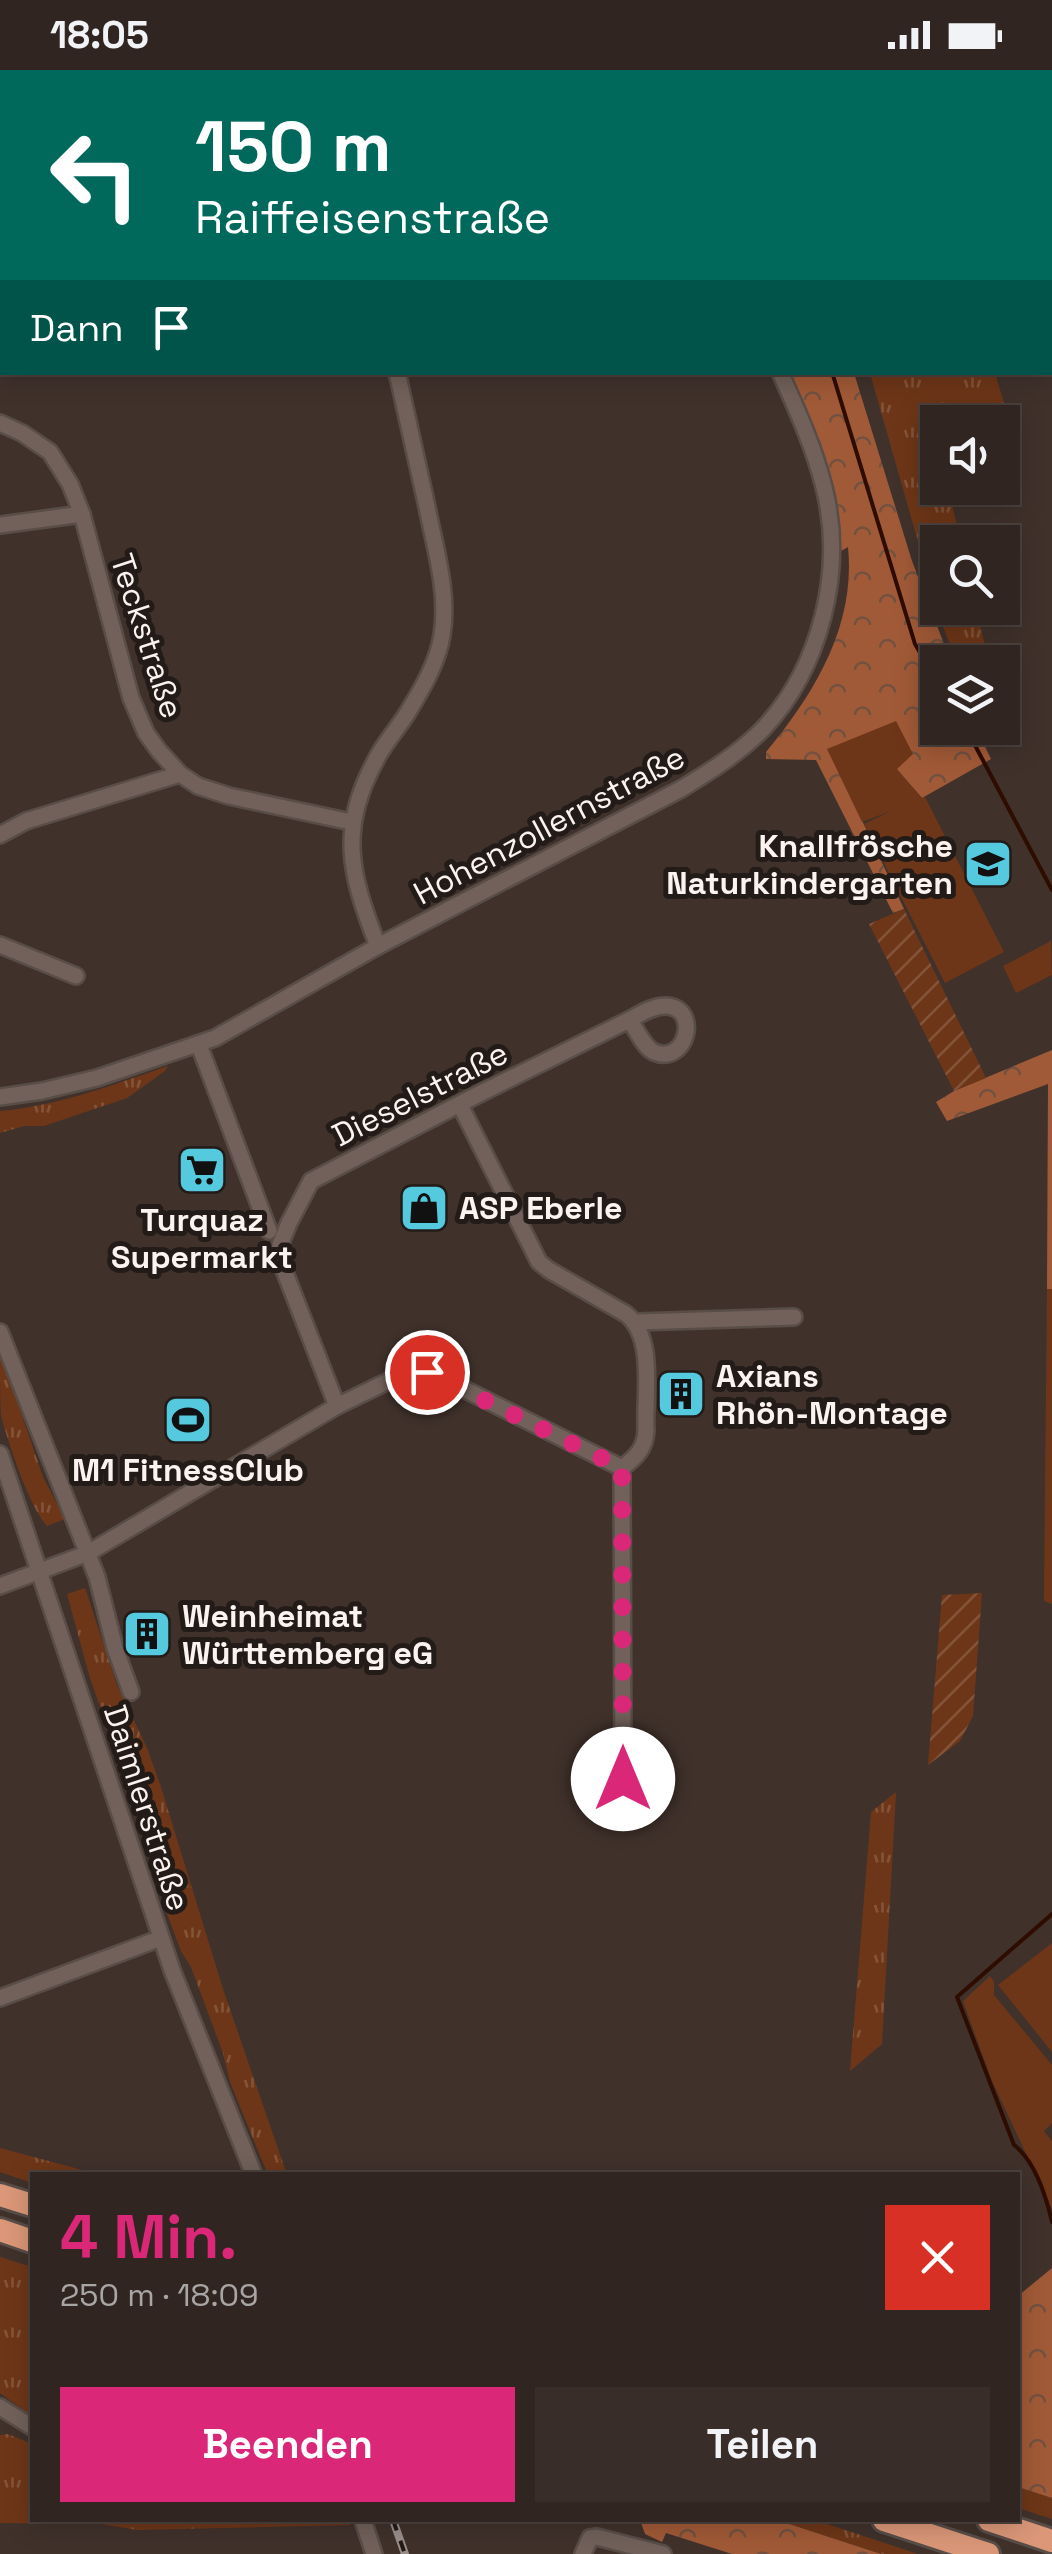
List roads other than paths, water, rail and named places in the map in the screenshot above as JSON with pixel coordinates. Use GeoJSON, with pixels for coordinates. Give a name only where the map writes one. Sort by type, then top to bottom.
{"type":"FeatureCollection","features":[{"type":"Feature","properties":{"kind":"highway"},"geometry":{"type":"LineString","coordinates":[[0,2195],[30,2204]]}},
{"type":"Feature","properties":{"kind":"highway"},"geometry":{"type":"LineString","coordinates":[[0,2230],[30,2240]]}},
{"type":"Feature","properties":{"kind":"highway"},"geometry":{"type":"LineString","coordinates":[[890,2522],[988,2554]]}},
{"type":"Feature","properties":{"kind":"highway"},"geometry":{"type":"LineString","coordinates":[[995,2522],[1052,2540]]}},
{"type":"Feature","properties":{"kind":"street"},"geometry":{"type":"LineString","coordinates":[[378,946],[354,872],[351,822],[379,753],[420,692],[438,653],[444,600],[399,375]]}},
{"type":"Feature","properties":{"kind":"street","name":"Hohenzollernstraße"},"geometry":{"type":"LineString","coordinates":[[0,1097],[97,1078],[198,1045],[378,946],[681,789],[726,760],[762,730],[807,664],[818,636],[830,578],[831,535],[825,490],[816,456],[781,375]]}},
{"type":"Feature","properties":{"kind":"street","name":"Teckstraße"},"geometry":{"type":"LineString","coordinates":[[0,423],[22,432],[50,452],[70,484],[82,514],[136,710],[146,733],[180,774],[198,786],[229,796],[351,822]]}},
{"type":"Feature","properties":{"kind":"street"},"geometry":{"type":"LineString","coordinates":[[0,525],[82,514]]}},
{"type":"Feature","properties":{"kind":"street"},"geometry":{"type":"LineString","coordinates":[[0,835],[26,821],[180,774]]}},
{"type":"Feature","properties":{"kind":"street"},"geometry":{"type":"LineString","coordinates":[[0,945],[76,976]]}},
{"type":"Feature","properties":{"kind":"street","name":"Dieselstraße"},"geometry":{"type":"LineString","coordinates":[[279,1258],[289,1223],[310,1182],[629,1020]]}},
{"type":"Feature","properties":{"kind":"street"},"geometry":{"type":"LineString","coordinates":[[198,1045],[337,1406]]}},
{"type":"Feature","properties":{"kind":"street"},"geometry":{"type":"LineString","coordinates":[[460,1105],[540,1262],[637,1322],[645,1342],[646,1440],[638,1455],[622,1468]]}},
{"type":"Feature","properties":{"kind":"street"},"geometry":{"type":"LineString","coordinates":[[637,1322],[794,1317]]}},
{"type":"Feature","properties":{"kind":"street"},"geometry":{"type":"LineString","coordinates":[[0,1332],[97,1577],[114,1648],[132,1692]]}},
{"type":"Feature","properties":{"kind":"street"},"geometry":{"type":"LineString","coordinates":[[0,1586],[88,1553],[337,1406],[403,1374],[427,1372],[622,1468]]}},
{"type":"Feature","properties":{"kind":"street","name":"Daimlerstraße"},"geometry":{"type":"LineString","coordinates":[[0,1454],[161,1938],[253,2172]]}},
{"type":"Feature","properties":{"kind":"street"},"geometry":{"type":"LineString","coordinates":[[622,1468],[623,1779]]}},
{"type":"Feature","properties":{"kind":"street"},"geometry":{"type":"LineString","coordinates":[[0,1998],[161,1938]]}},
{"type":"Feature","properties":{"kind":"street"},"geometry":{"type":"LineString","coordinates":[[1,2410],[30,2426]]}},
{"type":"Feature","properties":{"kind":"street"},"geometry":{"type":"LineString","coordinates":[[362,2522],[374,2554]]}},
{"type":"Feature","properties":{"kind":"street"},"geometry":{"type":"LineString","coordinates":[[584,2554],[590,2538],[596,2537],[663,2554]]}},
{"type":"Feature","properties":{"kind":"waterway"},"geometry":{"type":"LineString","coordinates":[[833,375],[920,652]]}},
{"type":"Feature","properties":{"kind":"waterway"},"geometry":{"type":"LineString","coordinates":[[975,745],[1052,890]]}},
{"type":"Feature","properties":{"kind":"waterway"},"geometry":{"type":"LineString","coordinates":[[1052,1914],[957,1997],[1014,2145],[1034,2170],[1052,2222]]}},
{"type":"Feature","properties":{"kind":"railway"},"geometry":{"type":"LineString","coordinates":[[394,2522],[405,2554]]}},
{"type":"Feature","properties":{"kind":"place","name":"Knallfrösche Naturkindergarten"},"geometry":{"type":"Point","coordinates":[988,864]}},
{"type":"Feature","properties":{"kind":"place","name":"Turquaz Supermarkt"},"geometry":{"type":"Point","coordinates":[202,1170]}},
{"type":"Feature","properties":{"kind":"place","name":"ASP Eberle"},"geometry":{"type":"Point","coordinates":[424,1208]}},
{"type":"Feature","properties":{"kind":"place","name":"Axians Rhön-Montage"},"geometry":{"type":"Point","coordinates":[681,1394]}},
{"type":"Feature","properties":{"kind":"place","name":"M1 FitnessClub"},"geometry":{"type":"Point","coordinates":[188,1420]}},
{"type":"Feature","properties":{"kind":"place","name":"Weinheimat Württemberg eG"},"geometry":{"type":"Point","coordinates":[147,1634]}}]}
